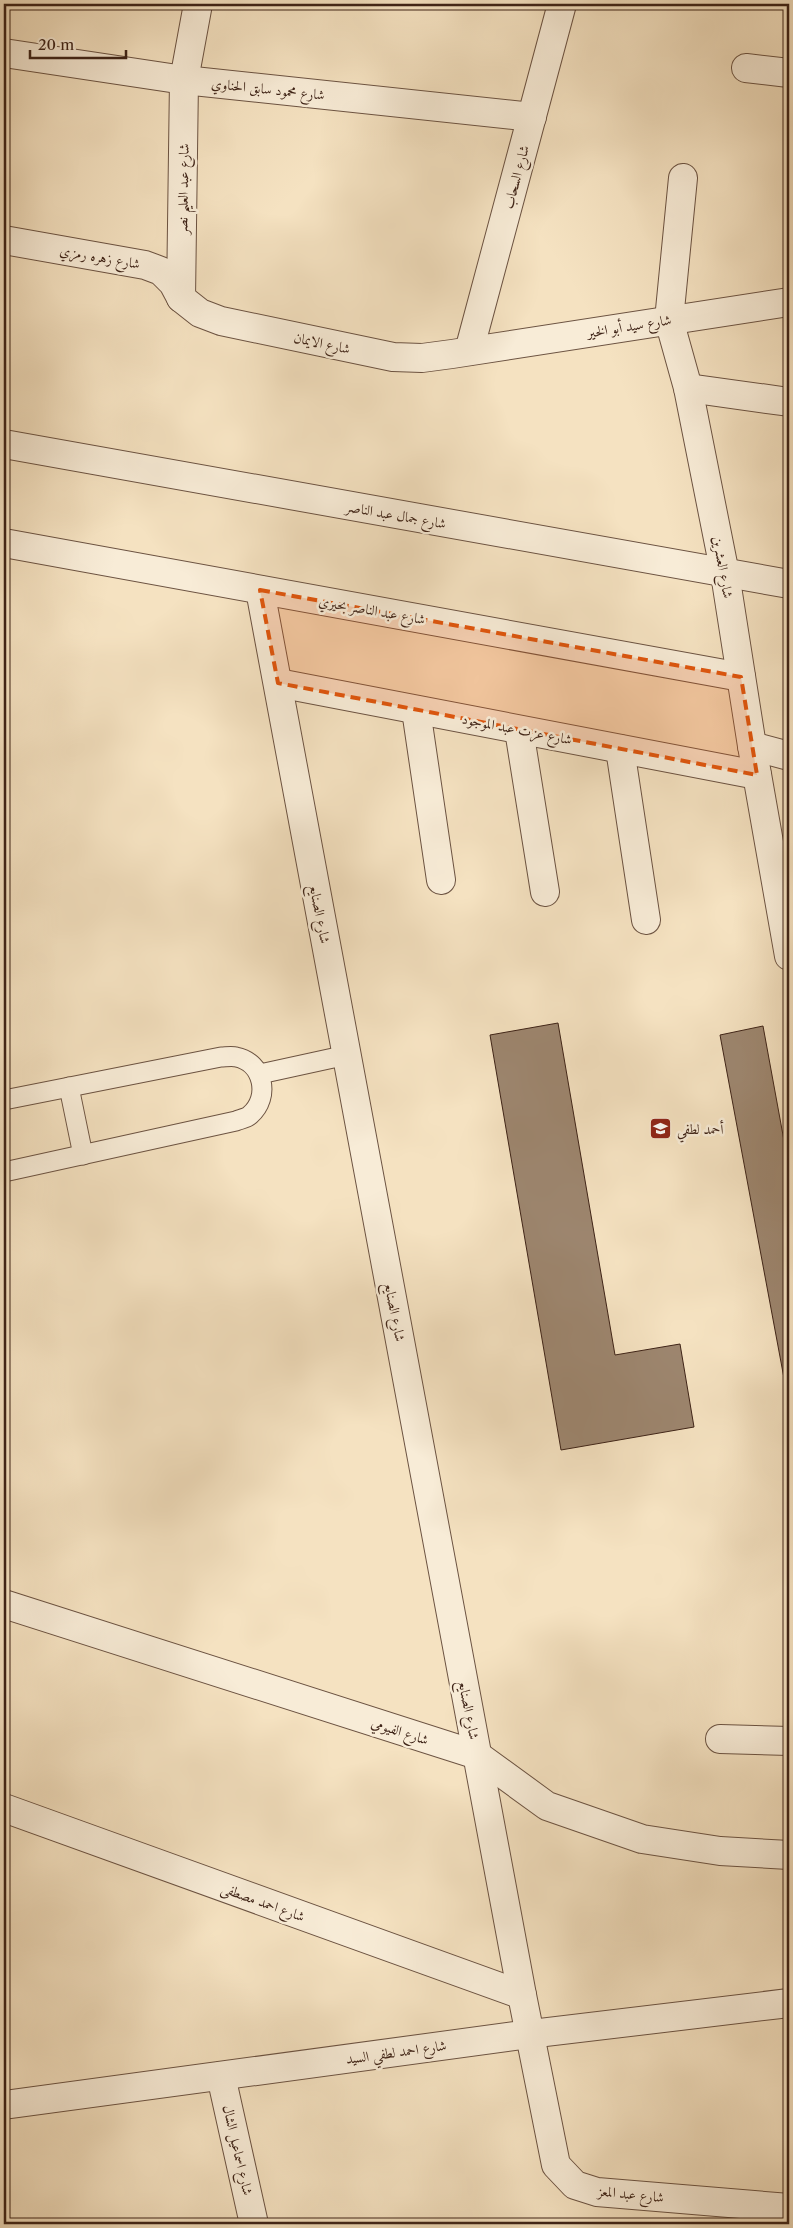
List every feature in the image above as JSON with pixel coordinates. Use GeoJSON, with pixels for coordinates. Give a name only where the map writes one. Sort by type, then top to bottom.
{"type":"FeatureCollection","features":[{"type":"Feature","properties":{"kind":"street","name":"شارع عبد العليم نصر"},"geometry":{"type":"LineString","coordinates":[[181,298],[184,80],[198,4]]}},
{"type":"Feature","properties":{"kind":"street","name":"شارع السحاب"},"geometry":{"type":"LineString","coordinates":[[469,351],[562,4]]}},
{"type":"Feature","properties":{"kind":"street","name":"شارع محمود سابق الحناوي"},"geometry":{"type":"LineString","coordinates":[[4,54],[184,80],[532,117]]}},
{"type":"Feature","properties":{"kind":"street"},"geometry":{"type":"LineString","coordinates":[[746,68],[789,73]]}},
{"type":"Feature","properties":{"kind":"street","name":"شارع العشرين"},"geometry":{"type":"LineString","coordinates":[[683,178],[669,320],[688,388],[726,574],[752,746],[789,956]]}},
{"type":"Feature","properties":{"kind":"street","name":"شارع زهره رمزي"},"geometry":{"type":"LineString","coordinates":[[4,240],[146,264],[161,271],[173,283],[181,298]]}},
{"type":"Feature","properties":{"kind":"street","name":"شارع الايمان"},"geometry":{"type":"LineString","coordinates":[[181,298],[200,313],[221,321],[393,358],[422,358],[469,351]]}},
{"type":"Feature","properties":{"kind":"street","name":"شارع سيد أبو الخير"},"geometry":{"type":"LineString","coordinates":[[469,351],[789,302]]}},
{"type":"Feature","properties":{"kind":"street"},"geometry":{"type":"LineString","coordinates":[[688,388],[789,402]]}},
{"type":"Feature","properties":{"kind":"street","name":"شارع جمال عبد الناصر"},"geometry":{"type":"LineString","coordinates":[[4,444],[789,584]]}},
{"type":"Feature","properties":{"kind":"street","name":"شارع عبد الناصر بحيري"},"geometry":{"type":"LineString","coordinates":[[4,543],[741,677]]}},
{"type":"Feature","properties":{"kind":"street","name":"شارع الصنايع"},"geometry":{"type":"LineString","coordinates":[[260,590],[530,2034]]}},
{"type":"Feature","properties":{"kind":"street","name":"شارع عزت عبد الموجود"},"geometry":{"type":"LineString","coordinates":[[278,683],[757,775]]}},
{"type":"Feature","properties":{"kind":"street"},"geometry":{"type":"LineString","coordinates":[[416,710],[442,880]]}},
{"type":"Feature","properties":{"kind":"street"},"geometry":{"type":"LineString","coordinates":[[519,730],[545,892]]}},
{"type":"Feature","properties":{"kind":"street"},"geometry":{"type":"LineString","coordinates":[[752,746],[789,756]]}},
{"type":"Feature","properties":{"kind":"street"},"geometry":{"type":"LineString","coordinates":[[620,749],[646,920]]}},
{"type":"Feature","properties":{"kind":"street","name":"شارع الفيومي"},"geometry":{"type":"LineString","coordinates":[[4,1604],[477,1755],[547,1806],[642,1839],[720,1851],[789,1855]]}},
{"type":"Feature","properties":{"kind":"street"},"geometry":{"type":"LineString","coordinates":[[720,1739],[789,1741]]}},
{"type":"Feature","properties":{"kind":"street","name":"شارع احمد مصطفى"},"geometry":{"type":"LineString","coordinates":[[4,1808],[522,1995]]}},
{"type":"Feature","properties":{"kind":"street","name":"شارع احمد لطفي السيد"},"geometry":{"type":"LineString","coordinates":[[4,2104],[530,2034],[789,2003]]}},
{"type":"Feature","properties":{"kind":"street","name":"شارع عبد المعز"},"geometry":{"type":"LineString","coordinates":[[530,2034],[556,2165],[575,2185],[597,2192],[789,2208]]}},
{"type":"Feature","properties":{"kind":"street","name":"شارع اسماعيل الشال"},"geometry":{"type":"LineString","coordinates":[[221,2076],[254,2224]]}},
{"type":"Feature","properties":{"kind":"lane"},"geometry":{"type":"LineString","coordinates":[[260,1074],[346,1055]]}},
{"type":"Feature","properties":{"kind":"lane"},"geometry":{"type":"LineString","coordinates":[[4,1100],[221,1057],[236,1056],[250,1063],[260,1074],[263,1089],[259,1104],[250,1115],[236,1121],[4,1172]]}},
{"type":"Feature","properties":{"kind":"lane"},"geometry":{"type":"LineString","coordinates":[[69,1087],[83,1155]]}},
{"type":"Feature","properties":{"kind":"highlighted area"},"geometry":{"type":"Polygon","coordinates":[[[260,590],[741,677],[757,775],[278,683],[260,590]]]}},
{"type":"Feature","properties":{"kind":"building"},"geometry":{"type":"Polygon","coordinates":[[[558,1023],[615,1355],[680,1344],[694,1427],[561,1450],[490,1035],[558,1023]]]}},
{"type":"Feature","properties":{"kind":"building"},"geometry":{"type":"Polygon","coordinates":[[[763,1026],[789,1168],[789,1405],[720,1035],[763,1026]]]}},
{"type":"Feature","properties":{"kind":"place","name":"أحمد لطفي"},"geometry":{"type":"Point","coordinates":[661,1129]}}]}
